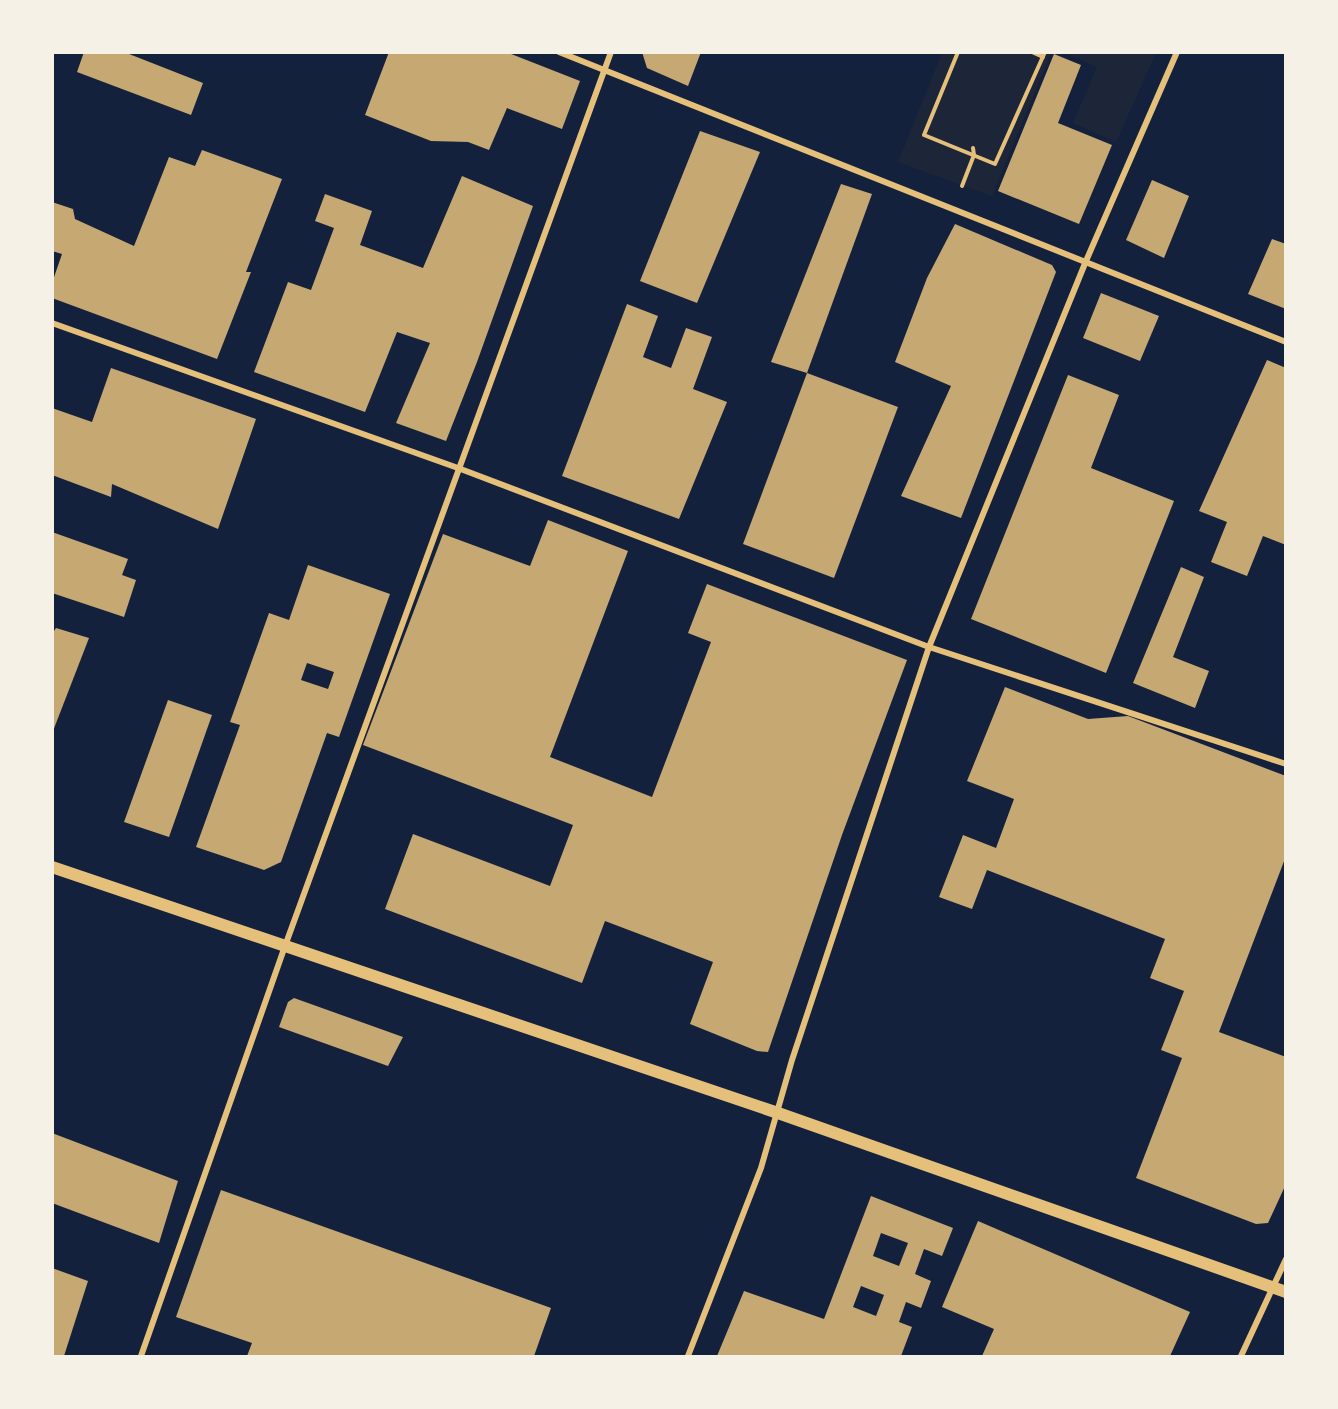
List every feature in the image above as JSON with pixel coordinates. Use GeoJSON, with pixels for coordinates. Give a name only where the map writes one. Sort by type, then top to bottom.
{"type":"FeatureCollection","features":[{"type":"Feature","properties":{"kind":"main road"},"geometry":{"type":"LineString","coordinates":[[52,867],[778,1113],[1286,1292]]}},
{"type":"Feature","properties":{"kind":"street"},"geometry":{"type":"LineString","coordinates":[[559,52],[1286,342]]}},
{"type":"Feature","properties":{"kind":"street"},"geometry":{"type":"LineString","coordinates":[[141,1356],[285,946],[611,52]]}},
{"type":"Feature","properties":{"kind":"street"},"geometry":{"type":"LineString","coordinates":[[688,1356],[761,1168],[792,1060],[929,647],[1086,261],[1177,52]]}},
{"type":"Feature","properties":{"kind":"street"},"geometry":{"type":"LineString","coordinates":[[52,323],[458,468],[929,647],[1286,764]]}},
{"type":"Feature","properties":{"kind":"street"},"geometry":{"type":"LineString","coordinates":[[1241,1356],[1286,1259]]}},
{"type":"Feature","properties":{"kind":"path"},"geometry":{"type":"LineString","coordinates":[[958,52],[924,135],[995,164],[1044,55],[1032,52]]}},
{"type":"Feature","properties":{"kind":"path"},"geometry":{"type":"LineString","coordinates":[[962,186],[974,155],[973,148]]}},
{"type":"Feature","properties":{"kind":"shaded area"},"geometry":{"type":"Polygon","coordinates":[[[942,53],[1051,53],[992,196],[898,162],[942,53]]]}},
{"type":"Feature","properties":{"kind":"shaded area"},"geometry":{"type":"Polygon","coordinates":[[[1065,53],[1156,53],[1116,142],[1073,123],[1097,67],[1065,53]]]}},
{"type":"Feature","properties":{"kind":"building"},"geometry":{"type":"Polygon","coordinates":[[[84,52],[124,52],[203,83],[191,115],[77,72],[84,52]]]}},
{"type":"Feature","properties":{"kind":"building"},"geometry":{"type":"Polygon","coordinates":[[[389,52],[506,52],[580,81],[562,129],[507,108],[489,150],[468,142],[431,141],[365,115],[389,52]]]}},
{"type":"Feature","properties":{"kind":"building"},"geometry":{"type":"Polygon","coordinates":[[[642,52],[701,52],[688,86],[647,68],[642,52]]]}},
{"type":"Feature","properties":{"kind":"building"},"geometry":{"type":"Polygon","coordinates":[[[1054,54],[1081,65],[1058,123],[1112,145],[1079,224],[998,191],[1054,54]]]}},
{"type":"Feature","properties":{"kind":"building"},"geometry":{"type":"Polygon","coordinates":[[[700,131],[760,152],[697,303],[640,281],[700,131]]]}},
{"type":"Feature","properties":{"kind":"building"},"geometry":{"type":"Polygon","coordinates":[[[202,150],[282,179],[246,272],[251,272],[217,359],[52,298],[52,283],[62,254],[52,251],[52,202],[73,209],[75,219],[134,246],[169,157],[195,166],[202,150]]]}},
{"type":"Feature","properties":{"kind":"building"},"geometry":{"type":"Polygon","coordinates":[[[462,176],[533,206],[446,441],[396,423],[430,343],[397,332],[365,412],[254,372],[288,282],[311,290],[334,228],[315,221],[325,194],[372,211],[360,245],[423,268],[462,176]]]}},
{"type":"Feature","properties":{"kind":"building"},"geometry":{"type":"Polygon","coordinates":[[[1152,180],[1189,196],[1164,258],[1126,240],[1152,180]]]}},
{"type":"Feature","properties":{"kind":"building"},"geometry":{"type":"Polygon","coordinates":[[[841,184],[872,194],[807,373],[771,362],[841,184]]]}},
{"type":"Feature","properties":{"kind":"building"},"geometry":{"type":"Polygon","coordinates":[[[955,224],[1052,265],[1056,272],[961,518],[901,496],[951,386],[895,362],[927,278],[955,224]]]}},
{"type":"Feature","properties":{"kind":"building"},"geometry":{"type":"Polygon","coordinates":[[[1272,239],[1286,244],[1286,309],[1248,294],[1272,239]]]}},
{"type":"Feature","properties":{"kind":"building"},"geometry":{"type":"Polygon","coordinates":[[[1101,293],[1159,316],[1140,361],[1083,338],[1101,293]]]}},
{"type":"Feature","properties":{"kind":"building"},"geometry":{"type":"Polygon","coordinates":[[[627,304],[658,316],[643,357],[671,368],[686,328],[712,337],[693,389],[727,402],[679,519],[562,476],[627,304]]]}},
{"type":"Feature","properties":{"kind":"building"},"geometry":{"type":"Polygon","coordinates":[[[1267,360],[1286,368],[1286,545],[1263,536],[1247,576],[1211,562],[1227,522],[1199,511],[1267,360]]]}},
{"type":"Feature","properties":{"kind":"building"},"geometry":{"type":"Polygon","coordinates":[[[111,368],[256,419],[218,529],[112,484],[111,497],[52,475],[52,408],[92,422],[111,368]]]}},
{"type":"Feature","properties":{"kind":"building"},"geometry":{"type":"Polygon","coordinates":[[[807,373],[898,407],[834,578],[743,544],[807,373]]]}},
{"type":"Feature","properties":{"kind":"building"},"geometry":{"type":"Polygon","coordinates":[[[1068,375],[1119,395],[1091,468],[1174,501],[1106,673],[971,619],[1068,375]]]}},
{"type":"Feature","properties":{"kind":"building"},"geometry":{"type":"Polygon","coordinates":[[[548,520],[628,551],[550,757],[652,797],[711,642],[688,633],[707,584],[907,660],[842,835],[768,1052],[757,1051],[690,1024],[713,962],[605,921],[582,983],[385,909],[413,834],[550,886],[573,825],[363,745],[443,534],[530,566],[548,520]]]}},
{"type":"Feature","properties":{"kind":"building"},"geometry":{"type":"Polygon","coordinates":[[[52,532],[128,559],[122,575],[136,580],[124,617],[52,593],[52,532]]]}},
{"type":"Feature","properties":{"kind":"building"},"geometry":{"type":"Polygon","coordinates":[[[308,565],[390,594],[339,737],[327,733],[281,862],[264,870],[196,847],[240,725],[230,722],[269,613],[289,620],[308,565]],[[307,663],[301,680],[328,689],[334,672],[307,663]]]}},
{"type":"Feature","properties":{"kind":"building"},"geometry":{"type":"Polygon","coordinates":[[[1181,567],[1204,577],[1173,657],[1209,671],[1195,708],[1133,683],[1181,567]]]}},
{"type":"Feature","properties":{"kind":"building"},"geometry":{"type":"Polygon","coordinates":[[[56,628],[89,638],[53,731],[52,634],[56,628]]]}},
{"type":"Feature","properties":{"kind":"building"},"geometry":{"type":"Polygon","coordinates":[[[1005,687],[1088,719],[1128,716],[1286,776],[1286,856],[1219,1032],[1286,1057],[1286,1184],[1268,1223],[1256,1224],[1136,1178],[1182,1058],[1161,1050],[1184,991],[1150,978],[1165,939],[987,870],[972,909],[939,897],[963,835],[996,848],[1014,799],[967,781],[1005,687]]]}},
{"type":"Feature","properties":{"kind":"building"},"geometry":{"type":"Polygon","coordinates":[[[168,700],[212,715],[169,837],[124,822],[168,700]]]}},
{"type":"Feature","properties":{"kind":"building"},"geometry":{"type":"Polygon","coordinates":[[[294,998],[403,1037],[388,1066],[279,1027],[288,1002],[294,998]]]}},
{"type":"Feature","properties":{"kind":"building"},"geometry":{"type":"Polygon","coordinates":[[[52,1133],[178,1181],[159,1243],[52,1203],[52,1133]]]}},
{"type":"Feature","properties":{"kind":"building"},"geometry":{"type":"Polygon","coordinates":[[[221,1190],[551,1308],[534,1356],[247,1356],[252,1343],[176,1317],[221,1190]]]}},
{"type":"Feature","properties":{"kind":"building"},"geometry":{"type":"Polygon","coordinates":[[[871,1196],[953,1228],[942,1256],[924,1249],[915,1274],[931,1281],[921,1308],[906,1302],[899,1322],[912,1327],[901,1356],[717,1356],[744,1291],[824,1319],[871,1196]],[[881,1233],[873,1256],[899,1266],[908,1243],[881,1233]],[[861,1286],[853,1307],[876,1316],[884,1295],[861,1286]]]}},
{"type":"Feature","properties":{"kind":"building"},"geometry":{"type":"Polygon","coordinates":[[[978,1221],[1190,1312],[1170,1356],[982,1356],[994,1329],[942,1307],[978,1221]]]}},
{"type":"Feature","properties":{"kind":"building"},"geometry":{"type":"Polygon","coordinates":[[[52,1268],[88,1281],[64,1356],[52,1356],[52,1268]]]}}]}
